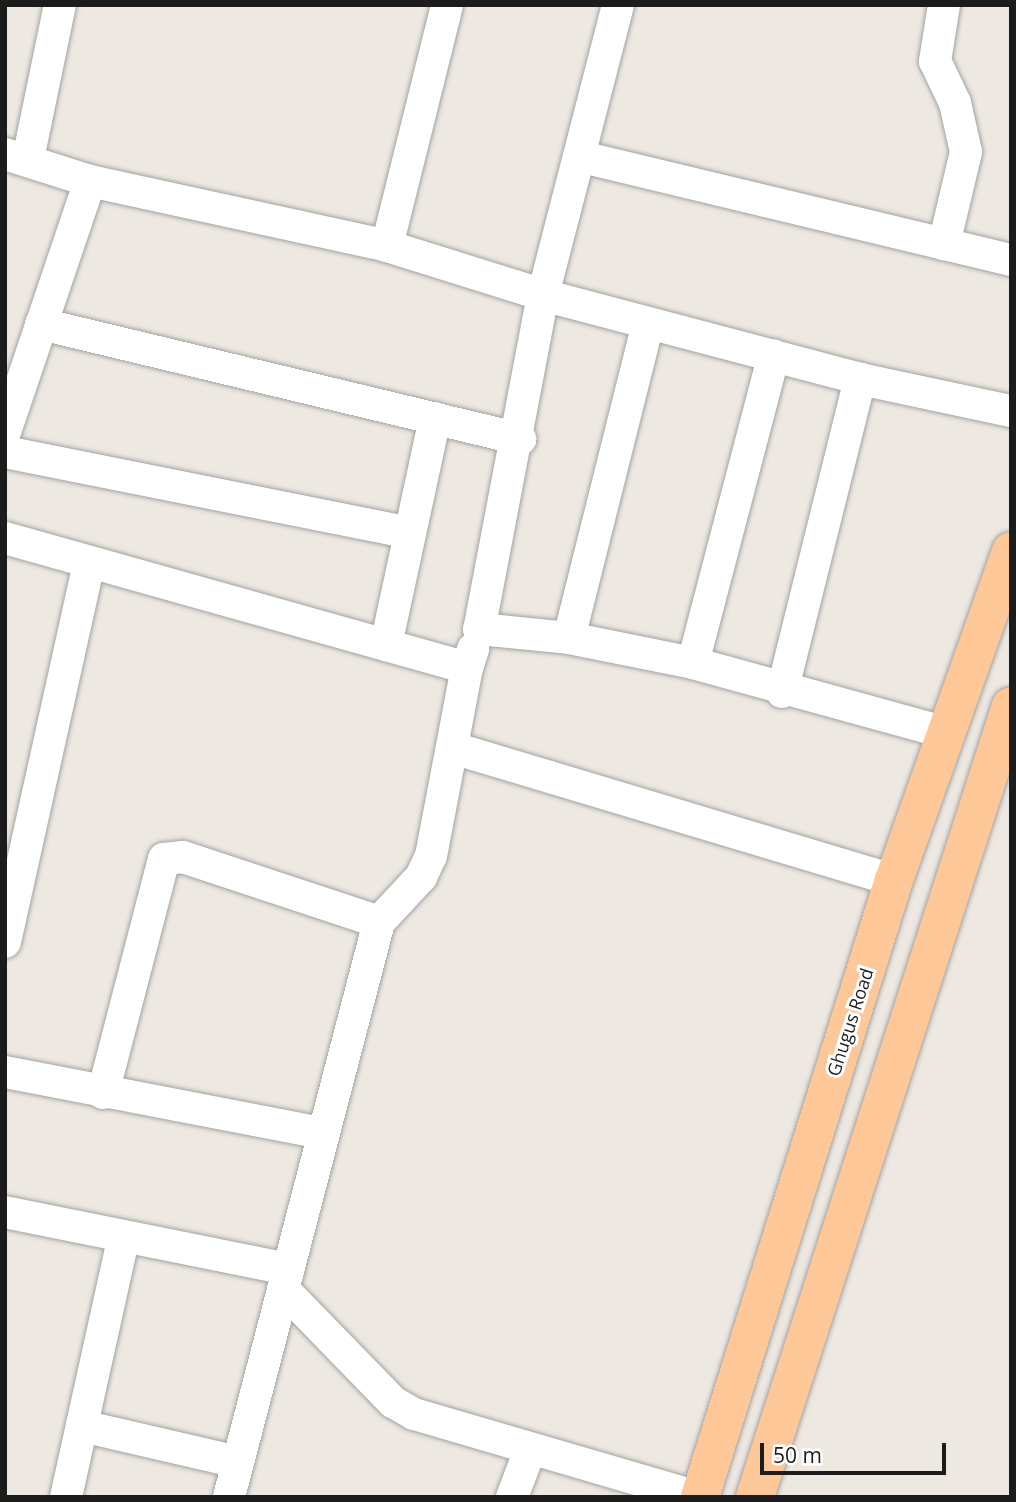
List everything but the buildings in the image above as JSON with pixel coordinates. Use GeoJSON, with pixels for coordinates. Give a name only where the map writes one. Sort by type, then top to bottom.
{"type":"FeatureCollection","features":[{"type":"Feature","properties":{"kind":"main road","name":"Ghugus Road"},"geometry":{"type":"LineString","coordinates":[[699,1497],[894,880],[1011,551]]}},
{"type":"Feature","properties":{"kind":"main road"},"geometry":{"type":"LineString","coordinates":[[755,1497],[1009,715]]}},
{"type":"Feature","properties":{"kind":"street"},"geometry":{"type":"LineString","coordinates":[[60,5],[16,157],[90,181],[387,246],[543,295],[860,379],[1011,411]]}},
{"type":"Feature","properties":{"kind":"street"},"geometry":{"type":"LineString","coordinates":[[387,246],[447,5]]}},
{"type":"Feature","properties":{"kind":"street"},"geometry":{"type":"LineString","coordinates":[[229,1497],[379,922],[422,877],[431,856],[467,668],[479,629],[520,439],[543,295],[582,157],[618,5]]}},
{"type":"Feature","properties":{"kind":"street"},"geometry":{"type":"LineString","coordinates":[[944,5],[935,61],[955,103],[966,152],[944,244]]}},
{"type":"Feature","properties":{"kind":"street"},"geometry":{"type":"LineString","coordinates":[[582,157],[1011,260]]}},
{"type":"Feature","properties":{"kind":"street"},"geometry":{"type":"LineString","coordinates":[[5,432],[90,181]]}},
{"type":"Feature","properties":{"kind":"street"},"geometry":{"type":"LineString","coordinates":[[41,324],[520,439]]}},
{"type":"Feature","properties":{"kind":"street"},"geometry":{"type":"LineString","coordinates":[[569,638],[648,324]]}},
{"type":"Feature","properties":{"kind":"street"},"geometry":{"type":"LineString","coordinates":[[693,663],[774,355]]}},
{"type":"Feature","properties":{"kind":"street"},"geometry":{"type":"LineString","coordinates":[[782,692],[860,379]]}},
{"type":"Feature","properties":{"kind":"street"},"geometry":{"type":"LineString","coordinates":[[386,645],[435,418]]}},
{"type":"Feature","properties":{"kind":"street"},"geometry":{"type":"LineString","coordinates":[[5,452],[410,533]]}},
{"type":"Feature","properties":{"kind":"street"},"geometry":{"type":"LineString","coordinates":[[5,538],[467,668]]}},
{"type":"Feature","properties":{"kind":"street"},"geometry":{"type":"LineString","coordinates":[[5,942],[89,562]]}},
{"type":"Feature","properties":{"kind":"street"},"geometry":{"type":"LineString","coordinates":[[479,629],[569,638],[693,663],[782,692],[948,733]]}},
{"type":"Feature","properties":{"kind":"street"},"geometry":{"type":"LineString","coordinates":[[453,748],[894,880]]}},
{"type":"Feature","properties":{"kind":"street"},"geometry":{"type":"LineString","coordinates":[[103,1093],[164,859],[183,857],[379,922]]}},
{"type":"Feature","properties":{"kind":"street"},"geometry":{"type":"LineString","coordinates":[[5,1072],[103,1093],[322,1133]]}},
{"type":"Feature","properties":{"kind":"street"},"geometry":{"type":"LineString","coordinates":[[5,1212],[124,1236],[286,1279],[393,1402],[447,1428],[699,1497]]}},
{"type":"Feature","properties":{"kind":"street"},"geometry":{"type":"LineString","coordinates":[[66,1497],[124,1236]]}},
{"type":"Feature","properties":{"kind":"street"},"geometry":{"type":"LineString","coordinates":[[82,1426],[238,1462]]}},
{"type":"Feature","properties":{"kind":"street"},"geometry":{"type":"LineString","coordinates":[[512,1497],[530,1450]]}}]}
